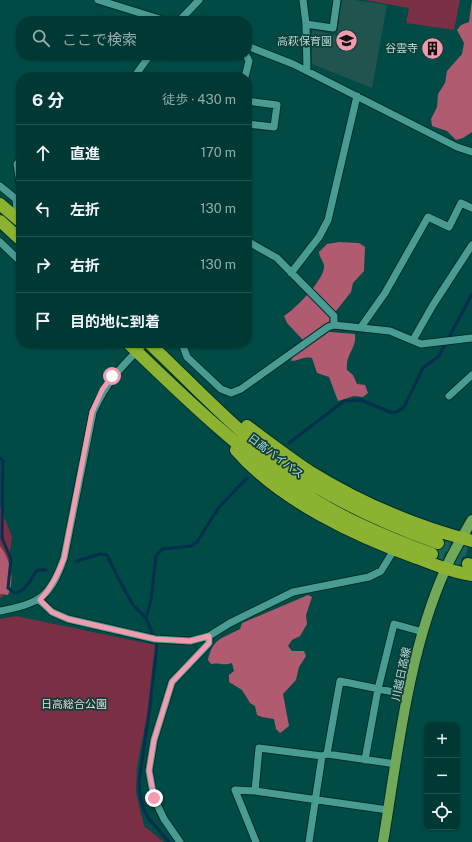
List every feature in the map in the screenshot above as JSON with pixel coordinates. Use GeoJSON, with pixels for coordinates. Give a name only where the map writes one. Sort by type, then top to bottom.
{"type":"FeatureCollection","features":[{"type":"Feature","properties":{"kind":"highway"},"geometry":{"type":"LineString","coordinates":[[0,204],[16,218]]}},
{"type":"Feature","properties":{"kind":"highway"},"geometry":{"type":"LineString","coordinates":[[0,221],[16,235]]}},
{"type":"Feature","properties":{"kind":"highway","name":"日高バイパス"},"geometry":{"type":"LineString","coordinates":[[138,348],[213,423],[264,458]]}},
{"type":"Feature","properties":{"kind":"highway","name":"日高バイパス"},"geometry":{"type":"LineString","coordinates":[[154,348],[205,396],[264,458]]}},
{"type":"Feature","properties":{"kind":"highway"},"geometry":{"type":"LineString","coordinates":[[264,458],[276,467],[339,488],[368,503],[441,533],[467,539]]}},
{"type":"Feature","properties":{"kind":"highway"},"geometry":{"type":"LineString","coordinates":[[264,458],[276,467],[299,501],[358,535],[394,550],[446,568],[471,568]]}},
{"type":"Feature","properties":{"kind":"highway","name":"日高バイパス"},"geometry":{"type":"LineString","coordinates":[[276,467],[320,503],[364,527],[435,548]]}},
{"type":"Feature","properties":{"kind":"main road","name":"川越日高線"},"geometry":{"type":"LineString","coordinates":[[383,842],[408,695],[423,632],[446,568],[467,539],[472,520]]}},
{"type":"Feature","properties":{"kind":"street"},"geometry":{"type":"LineString","coordinates":[[98,0],[150,16]]}},
{"type":"Feature","properties":{"kind":"street"},"geometry":{"type":"LineString","coordinates":[[184,16],[199,0]]}},
{"type":"Feature","properties":{"kind":"street"},"geometry":{"type":"LineString","coordinates":[[303,0],[306,24],[307,71]]}},
{"type":"Feature","properties":{"kind":"street"},"geometry":{"type":"LineString","coordinates":[[306,24],[333,28],[337,0]]}},
{"type":"Feature","properties":{"kind":"street"},"geometry":{"type":"LineString","coordinates":[[252,48],[278,57],[457,146],[472,152]]}},
{"type":"Feature","properties":{"kind":"street"},"geometry":{"type":"LineString","coordinates":[[138,72],[146,60]]}},
{"type":"Feature","properties":{"kind":"street"},"geometry":{"type":"LineString","coordinates":[[246,72],[248,60]]}},
{"type":"Feature","properties":{"kind":"street"},"geometry":{"type":"LineString","coordinates":[[291,273],[319,237],[328,220],[357,96]]}},
{"type":"Feature","properties":{"kind":"street"},"geometry":{"type":"LineString","coordinates":[[252,102],[277,105],[274,128],[252,125]]}},
{"type":"Feature","properties":{"kind":"street"},"geometry":{"type":"LineString","coordinates":[[0,186],[16,199]]}},
{"type":"Feature","properties":{"kind":"street"},"geometry":{"type":"LineString","coordinates":[[361,327],[385,293],[428,217],[449,226],[461,203],[472,208]]}},
{"type":"Feature","properties":{"kind":"street"},"geometry":{"type":"LineString","coordinates":[[0,242],[16,257]]}},
{"type":"Feature","properties":{"kind":"street"},"geometry":{"type":"LineString","coordinates":[[252,244],[277,258],[334,316],[334,325]]}},
{"type":"Feature","properties":{"kind":"street"},"geometry":{"type":"LineString","coordinates":[[413,340],[433,305],[472,245]]}},
{"type":"Feature","properties":{"kind":"street"},"geometry":{"type":"LineString","coordinates":[[184,348],[187,357],[221,389],[230,393],[241,389],[328,327],[334,325],[390,331],[421,344],[472,338]]}},
{"type":"Feature","properties":{"kind":"street"},"geometry":{"type":"LineString","coordinates":[[0,611],[25,606],[40,600],[49,590],[59,574],[64,558],[92,412],[102,390],[134,348]]}},
{"type":"Feature","properties":{"kind":"street"},"geometry":{"type":"LineString","coordinates":[[449,396],[472,375]]}},
{"type":"Feature","properties":{"kind":"street"},"geometry":{"type":"LineString","coordinates":[[40,600],[52,612],[68,619],[160,639],[190,641],[209,636],[230,623],[293,592],[369,577],[381,571],[394,550]]}},
{"type":"Feature","properties":{"kind":"street"},"geometry":{"type":"LineString","coordinates":[[365,760],[378,689],[394,624],[423,632]]}},
{"type":"Feature","properties":{"kind":"street"},"geometry":{"type":"LineString","coordinates":[[180,842],[164,819],[154,798],[149,770],[154,740],[172,682],[209,643],[209,636]]}},
{"type":"Feature","properties":{"kind":"street"},"geometry":{"type":"LineString","coordinates":[[309,842],[340,681],[408,695]]}},
{"type":"Feature","properties":{"kind":"street"},"geometry":{"type":"LineString","coordinates":[[255,790],[259,748],[396,764]]}},
{"type":"Feature","properties":{"kind":"street"},"geometry":{"type":"LineString","coordinates":[[256,842],[235,790],[255,790],[388,810]]}},
{"type":"Feature","properties":{"kind":"shaded area","name":"高萩保育園"},"geometry":{"type":"Polygon","coordinates":[[[342,0],[355,0],[387,5],[372,88],[312,64],[312,30],[337,35],[342,0]]]}},
{"type":"Feature","properties":{"kind":"shaded area"},"geometry":{"type":"Polygon","coordinates":[[[472,0],[472,132],[463,138],[456,140],[447,131],[432,126],[431,119],[437,107],[438,94],[445,83],[447,71],[462,54],[464,43],[457,30],[461,25],[469,22],[472,0]]]}},
{"type":"Feature","properties":{"kind":"shaded area"},"geometry":{"type":"Polygon","coordinates":[[[339,242],[359,243],[365,247],[364,271],[353,283],[351,292],[329,320],[330,332],[355,334],[354,344],[347,364],[347,370],[353,375],[357,384],[365,385],[368,393],[363,397],[354,396],[338,401],[329,377],[317,373],[312,358],[291,361],[292,357],[302,350],[302,339],[287,323],[284,316],[302,301],[320,278],[324,266],[319,252],[327,244],[339,242]]]}},
{"type":"Feature","properties":{"kind":"shaded area"},"geometry":{"type":"Polygon","coordinates":[[[0,546],[7,558],[11,570],[11,582],[8,595],[0,594],[0,546]]]}},
{"type":"Feature","properties":{"kind":"shaded area"},"geometry":{"type":"Polygon","coordinates":[[[308,595],[312,597],[306,615],[307,624],[300,636],[292,640],[288,646],[292,651],[304,651],[306,656],[299,667],[296,680],[283,694],[289,726],[280,733],[276,729],[274,719],[257,715],[255,706],[250,703],[242,690],[229,682],[229,675],[234,671],[232,663],[211,664],[208,660],[212,647],[215,643],[223,637],[240,629],[242,623],[308,595]]]}},
{"type":"Feature","properties":{"kind":"green space"},"geometry":{"type":"Polygon","coordinates":[[[365,0],[460,0],[454,30],[406,23],[409,8],[365,0]]]}},
{"type":"Feature","properties":{"kind":"green space"},"geometry":{"type":"Polygon","coordinates":[[[0,506],[12,537],[3,597],[0,598],[0,506]]]}},
{"type":"Feature","properties":{"kind":"green space","name":"日高総合公園"},"geometry":{"type":"Polygon","coordinates":[[[16,616],[155,645],[147,715],[137,767],[136,792],[144,826],[164,842],[0,842],[0,619],[16,616]]]}},
{"type":"Feature","properties":{"kind":"waterway"},"geometry":{"type":"LineString","coordinates":[[289,443],[344,401],[361,400],[390,412],[397,412],[404,407],[423,368],[439,356],[472,294]]}},
{"type":"Feature","properties":{"kind":"waterway"},"geometry":{"type":"LineString","coordinates":[[0,458],[3,461],[2,538],[11,559],[8,588],[15,593],[19,592],[28,584],[37,570],[46,570]]}},
{"type":"Feature","properties":{"kind":"waterway"},"geometry":{"type":"LineString","coordinates":[[146,618],[151,600],[156,556],[162,549],[191,546],[197,542],[219,507],[247,478]]}},
{"type":"Feature","properties":{"kind":"waterway"},"geometry":{"type":"LineString","coordinates":[[77,561],[100,554],[107,555],[116,573]]}},
{"type":"Feature","properties":{"kind":"waterway"},"geometry":{"type":"LineString","coordinates":[[117,576],[133,605],[146,618],[157,645],[139,782],[140,796],[144,810],[149,819],[169,842]]}},
{"type":"Feature","properties":{"kind":"tunnel"},"geometry":{"type":"LineString","coordinates":[[438,543],[472,553]]}},
{"type":"Feature","properties":{"kind":"tunnel"},"geometry":{"type":"LineString","coordinates":[[432,554],[468,564]]}},
{"type":"Feature","properties":{"kind":"place","name":"高萩保育園"},"geometry":{"type":"Point","coordinates":[347,41]}},
{"type":"Feature","properties":{"kind":"place","name":"谷雲寺"},"geometry":{"type":"Point","coordinates":[433,48]}},
{"type":"Feature","properties":{"kind":"route"},"geometry":{"type":"LineString","coordinates":[[112,376],[102,390],[92,412],[64,558],[59,574],[49,590],[40,600],[52,612],[68,619],[155,639],[190,641],[199,640],[209,636],[209,643],[172,682],[154,740],[149,770],[154,798]]}}]}
